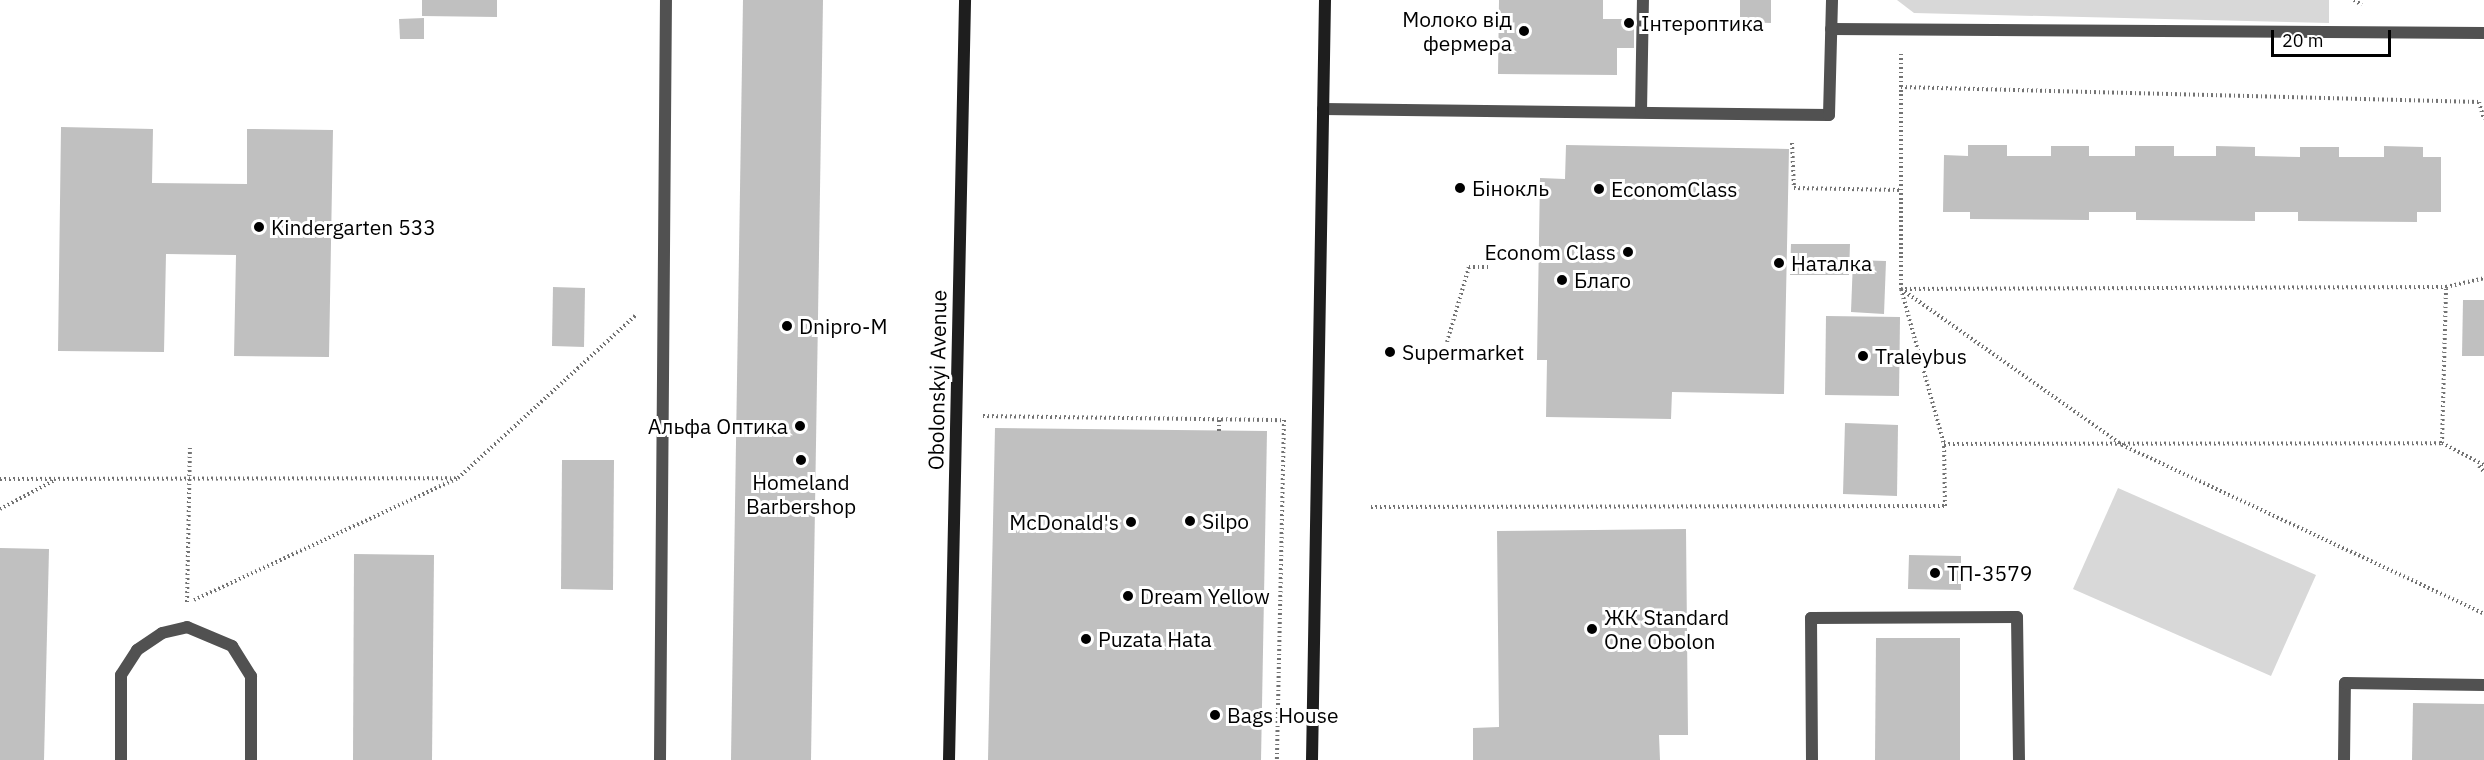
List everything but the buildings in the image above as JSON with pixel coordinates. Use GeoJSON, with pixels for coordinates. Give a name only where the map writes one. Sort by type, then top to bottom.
{"type":"FeatureCollection","features":[{"type":"Feature","properties":{"kind":"main road","name":"Obolonskyi Avenue"},"geometry":{"type":"LineString","coordinates":[[949,760],[965,0]]}},
{"type":"Feature","properties":{"kind":"main road"},"geometry":{"type":"LineString","coordinates":[[1312,760],[1325,0]]}},
{"type":"Feature","properties":{"kind":"lane"},"geometry":{"type":"LineString","coordinates":[[660,760],[666,0]]}},
{"type":"Feature","properties":{"kind":"lane"},"geometry":{"type":"LineString","coordinates":[[1641,111],[1644,0]]}},
{"type":"Feature","properties":{"kind":"lane"},"geometry":{"type":"LineString","coordinates":[[1323,109],[1641,111],[1829,116],[1832,0]]}},
{"type":"Feature","properties":{"kind":"lane"},"geometry":{"type":"LineString","coordinates":[[1831,29],[2484,33]]}},
{"type":"Feature","properties":{"kind":"lane"},"geometry":{"type":"LineString","coordinates":[[1812,760],[1811,618],[1994,617],[2017,617],[2019,760]]}},
{"type":"Feature","properties":{"kind":"lane"},"geometry":{"type":"LineString","coordinates":[[121,760],[121,675],[137,650],[162,633],[187,627],[232,646],[251,676],[251,760]]}},
{"type":"Feature","properties":{"kind":"lane"},"geometry":{"type":"LineString","coordinates":[[2344,760],[2344,683],[2484,685]]}},
{"type":"Feature","properties":{"kind":"path"},"geometry":{"type":"LineString","coordinates":[[1371,507],[1945,506],[1944,444],[1901,289],[1901,30]]}},
{"type":"Feature","properties":{"kind":"path"},"geometry":{"type":"LineString","coordinates":[[1901,87],[2480,102],[2484,120]]}},
{"type":"Feature","properties":{"kind":"path"},"geometry":{"type":"LineString","coordinates":[[1783,142],[1795,143],[1794,188],[1901,190]]}},
{"type":"Feature","properties":{"kind":"path"},"geometry":{"type":"LineString","coordinates":[[1447,342],[1468,267],[1488,267]]}},
{"type":"Feature","properties":{"kind":"path"},"geometry":{"type":"LineString","coordinates":[[1901,289],[2446,287],[2484,278]]}},
{"type":"Feature","properties":{"kind":"path"},"geometry":{"type":"LineString","coordinates":[[2442,443],[2446,287]]}},
{"type":"Feature","properties":{"kind":"path"},"geometry":{"type":"LineString","coordinates":[[187,603],[458,478],[665,288]]}},
{"type":"Feature","properties":{"kind":"path"},"geometry":{"type":"LineString","coordinates":[[1901,289],[2122,445],[2484,614]]}},
{"type":"Feature","properties":{"kind":"path"},"geometry":{"type":"LineString","coordinates":[[981,416],[1284,420],[1277,760]]}},
{"type":"Feature","properties":{"kind":"path"},"geometry":{"type":"LineString","coordinates":[[1219,419],[1219,431]]}},
{"type":"Feature","properties":{"kind":"path"},"geometry":{"type":"LineString","coordinates":[[1944,444],[2442,443],[2481,465],[2484,472]]}},
{"type":"Feature","properties":{"kind":"path"},"geometry":{"type":"LineString","coordinates":[[187,627],[186,478],[190,447]]}},
{"type":"Feature","properties":{"kind":"path"},"geometry":{"type":"LineString","coordinates":[[0,479],[458,478]]}},
{"type":"Feature","properties":{"kind":"path"},"geometry":{"type":"LineString","coordinates":[[0,509],[58,479]]}},
{"type":"Feature","properties":{"kind":"shaded area"},"geometry":{"type":"Polygon","coordinates":[[[1897,0],[2329,0],[2329,23],[1914,13],[1897,0]]]}},
{"type":"Feature","properties":{"kind":"shaded area"},"geometry":{"type":"Polygon","coordinates":[[[2118,488],[2316,575],[2271,676],[2073,589],[2118,488]]]}},
{"type":"Feature","properties":{"kind":"place","name":"Інтероптика"},"geometry":{"type":"Point","coordinates":[1629,23]}},
{"type":"Feature","properties":{"kind":"place","name":"Молоко від фермера"},"geometry":{"type":"Point","coordinates":[1524,31]}},
{"type":"Feature","properties":{"kind":"place","name":"Бінокль"},"geometry":{"type":"Point","coordinates":[1460,188]}},
{"type":"Feature","properties":{"kind":"place","name":"EconomClass"},"geometry":{"type":"Point","coordinates":[1599,189]}},
{"type":"Feature","properties":{"kind":"place","name":"Kindergarten 533"},"geometry":{"type":"Point","coordinates":[259,227]}},
{"type":"Feature","properties":{"kind":"place","name":"Econom Class"},"geometry":{"type":"Point","coordinates":[1628,252]}},
{"type":"Feature","properties":{"kind":"place","name":"Наталка"},"geometry":{"type":"Point","coordinates":[1779,263]}},
{"type":"Feature","properties":{"kind":"place","name":"Благо"},"geometry":{"type":"Point","coordinates":[1562,280]}},
{"type":"Feature","properties":{"kind":"place","name":"Dnipro-M"},"geometry":{"type":"Point","coordinates":[787,326]}},
{"type":"Feature","properties":{"kind":"place","name":"Supermarket"},"geometry":{"type":"Point","coordinates":[1390,352]}},
{"type":"Feature","properties":{"kind":"place","name":"Traleybus"},"geometry":{"type":"Point","coordinates":[1863,356]}},
{"type":"Feature","properties":{"kind":"place","name":"Альфа Оптика"},"geometry":{"type":"Point","coordinates":[800,426]}},
{"type":"Feature","properties":{"kind":"place","name":"Homeland Barbershop"},"geometry":{"type":"Point","coordinates":[801,460]}},
{"type":"Feature","properties":{"kind":"place","name":"Silpo"},"geometry":{"type":"Point","coordinates":[1190,521]}},
{"type":"Feature","properties":{"kind":"place","name":"McDonald's"},"geometry":{"type":"Point","coordinates":[1131,522]}},
{"type":"Feature","properties":{"kind":"place","name":"ТП-3579"},"geometry":{"type":"Point","coordinates":[1935,573]}},
{"type":"Feature","properties":{"kind":"place","name":"Dream Yellow"},"geometry":{"type":"Point","coordinates":[1128,596]}},
{"type":"Feature","properties":{"kind":"place","name":"ЖК Standard One Obolon"},"geometry":{"type":"Point","coordinates":[1592,629]}},
{"type":"Feature","properties":{"kind":"place","name":"Puzata Hata"},"geometry":{"type":"Point","coordinates":[1086,639]}},
{"type":"Feature","properties":{"kind":"place","name":"Bags House"},"geometry":{"type":"Point","coordinates":[1215,715]}}]}
